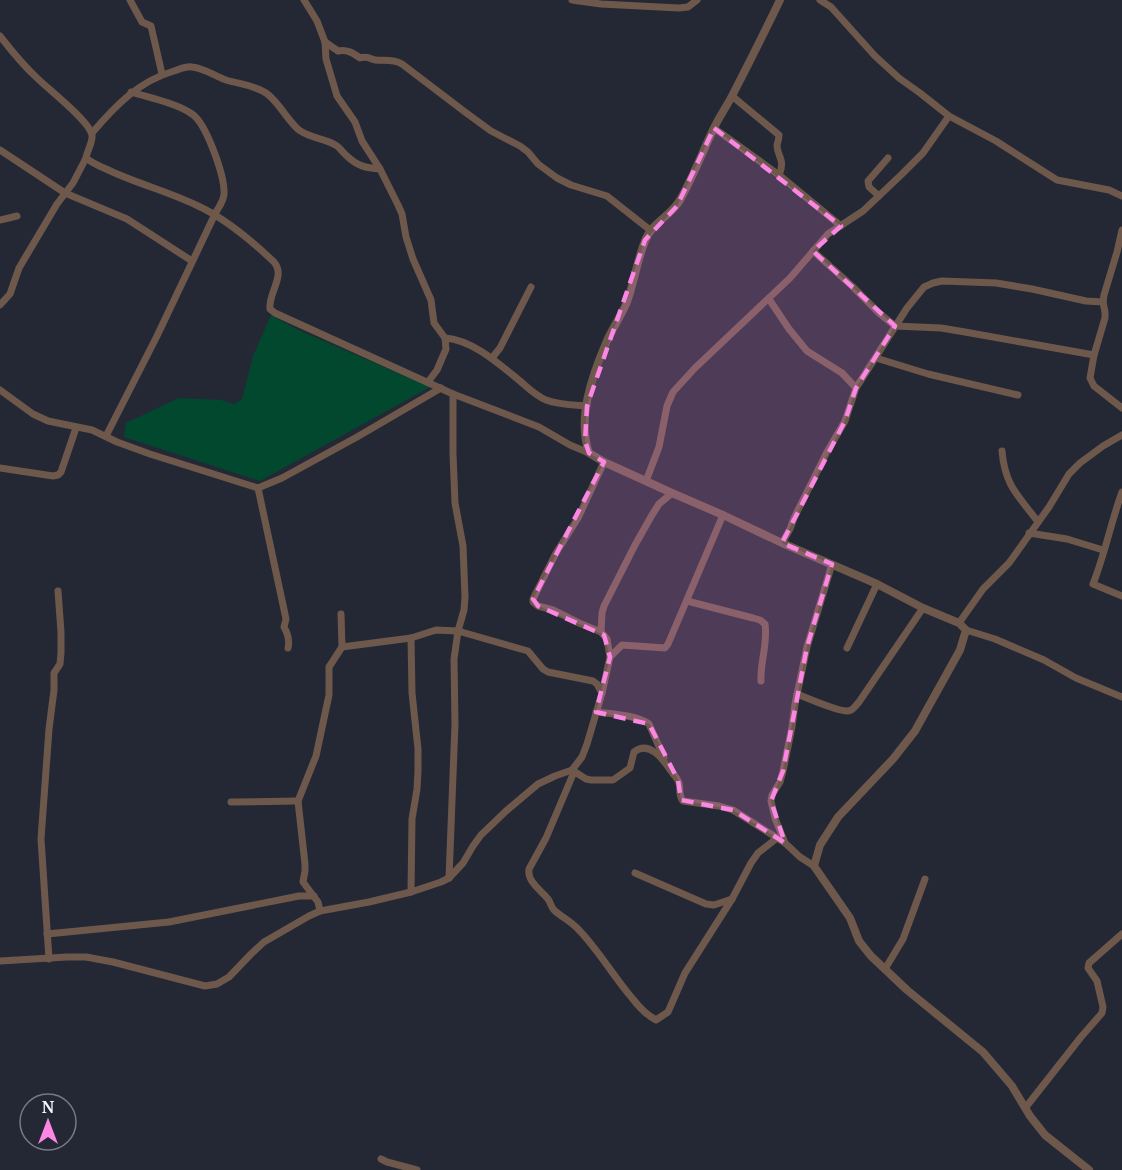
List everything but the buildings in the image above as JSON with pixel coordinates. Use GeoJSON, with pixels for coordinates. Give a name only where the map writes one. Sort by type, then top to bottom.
{"type":"FeatureCollection","features":[{"type":"Feature","properties":{"kind":"street"},"geometry":{"type":"LineString","coordinates":[[130,0],[142,22],[151,26],[162,74]]}},
{"type":"Feature","properties":{"kind":"street"},"geometry":{"type":"LineString","coordinates":[[303,0],[317,21],[325,42],[326,59],[334,89],[355,122],[358,134],[380,169],[402,214],[413,259],[431,300],[434,323],[445,338],[446,349],[428,382]]}},
{"type":"Feature","properties":{"kind":"street"},"geometry":{"type":"LineString","coordinates":[[572,0],[601,4],[680,8],[688,7],[697,0]]}},
{"type":"Feature","properties":{"kind":"street"},"geometry":{"type":"LineString","coordinates":[[589,453],[584,433],[587,406],[606,343],[631,290],[645,240],[650,230],[677,206],[780,0]]}},
{"type":"Feature","properties":{"kind":"street"},"geometry":{"type":"LineString","coordinates":[[820,0],[831,8],[875,56],[899,78],[949,116],[996,141],[1057,180],[1109,190],[1122,196]]}},
{"type":"Feature","properties":{"kind":"street"},"geometry":{"type":"LineString","coordinates":[[0,36],[24,66],[64,101],[92,133]]}},
{"type":"Feature","properties":{"kind":"street"},"geometry":{"type":"LineString","coordinates":[[325,42],[338,51],[344,50],[360,58],[366,56],[375,60],[394,60],[402,64],[436,92],[491,131],[520,146],[538,164],[557,178],[571,185],[607,196],[650,230]]}},
{"type":"Feature","properties":{"kind":"street"},"geometry":{"type":"LineString","coordinates":[[0,306],[10,294],[19,268],[65,192],[73,183],[86,158],[92,133],[131,92],[162,74],[193,67],[262,91],[306,135],[338,147],[347,157],[362,167],[380,169]]}},
{"type":"Feature","properties":{"kind":"street"},"geometry":{"type":"LineString","coordinates":[[106,436],[214,214],[223,200],[225,191],[214,152],[198,120],[185,110],[131,92]]}},
{"type":"Feature","properties":{"kind":"street"},"geometry":{"type":"LineString","coordinates":[[732,96],[779,135],[777,147],[783,166],[779,175]]}},
{"type":"Feature","properties":{"kind":"street"},"geometry":{"type":"LineString","coordinates":[[646,481],[659,447],[667,406],[673,392],[695,368],[790,278],[828,234],[863,211],[923,153],[949,116]]}},
{"type":"Feature","properties":{"kind":"street"},"geometry":{"type":"LineString","coordinates":[[714,128],[779,175],[841,226]]}},
{"type":"Feature","properties":{"kind":"street"},"geometry":{"type":"LineString","coordinates":[[0,150],[65,192],[127,219],[192,261]]}},
{"type":"Feature","properties":{"kind":"street"},"geometry":{"type":"LineString","coordinates":[[86,158],[116,174],[214,214],[251,242],[278,267],[279,275],[269,302],[270,309],[287,320],[453,394],[539,427],[604,462],[877,584],[923,608],[959,623],[966,630],[995,639],[1044,660],[1076,678],[1122,697]]}},
{"type":"Feature","properties":{"kind":"street"},"geometry":{"type":"LineString","coordinates":[[879,196],[869,187],[868,181],[888,158]]}},
{"type":"Feature","properties":{"kind":"street"},"geometry":{"type":"LineString","coordinates":[[0,220],[17,216]]}},
{"type":"Feature","properties":{"kind":"street"},"geometry":{"type":"LineString","coordinates":[[1122,230],[1104,295],[1105,318],[1090,378],[1094,386],[1122,408]]}},
{"type":"Feature","properties":{"kind":"street"},"geometry":{"type":"LineString","coordinates":[[813,251],[895,326],[941,328],[1094,355]]}},
{"type":"Feature","properties":{"kind":"street"},"geometry":{"type":"LineString","coordinates":[[782,543],[845,421],[856,388],[907,308],[924,287],[942,281],[996,283],[1086,301],[1103,302]]}},
{"type":"Feature","properties":{"kind":"street"},"geometry":{"type":"LineString","coordinates":[[492,358],[500,348],[531,287]]}},
{"type":"Feature","properties":{"kind":"street"},"geometry":{"type":"LineString","coordinates":[[769,299],[807,351],[842,373],[856,388]]}},
{"type":"Feature","properties":{"kind":"street"},"geometry":{"type":"LineString","coordinates":[[445,338],[457,339],[492,358],[534,394],[545,400],[587,406]]}},
{"type":"Feature","properties":{"kind":"street"},"geometry":{"type":"LineString","coordinates":[[876,358],[928,374],[1018,395]]}},
{"type":"Feature","properties":{"kind":"street"},"geometry":{"type":"LineString","coordinates":[[0,390],[33,414],[48,421],[92,430],[150,454],[258,488],[282,478],[441,388]]}},
{"type":"Feature","properties":{"kind":"street"},"geometry":{"type":"LineString","coordinates":[[449,878],[455,724],[454,659],[465,597],[462,546],[454,504],[453,394]]}},
{"type":"Feature","properties":{"kind":"street"},"geometry":{"type":"LineString","coordinates":[[0,468],[42,475],[58,475],[76,428]]}},
{"type":"Feature","properties":{"kind":"street"},"geometry":{"type":"LineString","coordinates":[[959,623],[983,589],[1009,563],[1059,493],[1069,474],[1103,446],[1122,435]]}},
{"type":"Feature","properties":{"kind":"street"},"geometry":{"type":"LineString","coordinates":[[1002,451],[1003,464],[1011,487],[1038,522]]}},
{"type":"Feature","properties":{"kind":"street"},"geometry":{"type":"LineString","coordinates":[[604,462],[578,518],[533,598],[535,604],[554,610],[601,632],[607,639],[610,657],[602,693],[582,757],[573,771],[546,838],[528,873],[530,878],[549,900],[552,910],[565,917],[579,930],[640,1008],[656,1020],[668,1012],[685,973],[732,899],[751,863],[777,838]]}},
{"type":"Feature","properties":{"kind":"street"},"geometry":{"type":"LineString","coordinates":[[258,488],[286,619],[284,627],[290,642],[288,648]]}},
{"type":"Feature","properties":{"kind":"street"},"geometry":{"type":"LineString","coordinates":[[1122,492],[1093,584],[1122,596]]}},
{"type":"Feature","properties":{"kind":"street"},"geometry":{"type":"LineString","coordinates":[[601,632],[604,606],[624,565],[659,504],[672,493]]}},
{"type":"Feature","properties":{"kind":"street"},"geometry":{"type":"LineString","coordinates":[[610,657],[622,645],[664,648],[669,644],[723,515]]}},
{"type":"Feature","properties":{"kind":"street"},"geometry":{"type":"LineString","coordinates":[[1029,533],[1067,539],[1103,550]]}},
{"type":"Feature","properties":{"kind":"street"},"geometry":{"type":"LineString","coordinates":[[785,843],[775,818],[772,795],[780,782],[783,771],[807,647],[832,564]]}},
{"type":"Feature","properties":{"kind":"street"},"geometry":{"type":"LineString","coordinates":[[847,648],[877,584]]}},
{"type":"Feature","properties":{"kind":"street"},"geometry":{"type":"LineString","coordinates":[[49,959],[41,840],[54,673],[60,664],[61,653],[58,591]]}},
{"type":"Feature","properties":{"kind":"street"},"geometry":{"type":"LineString","coordinates":[[687,601],[760,620],[765,624],[765,651],[761,666],[761,681]]}},
{"type":"Feature","properties":{"kind":"street"},"geometry":{"type":"LineString","coordinates":[[797,694],[838,709],[852,710],[923,608]]}},
{"type":"Feature","properties":{"kind":"street"},"geometry":{"type":"LineString","coordinates":[[320,911],[318,902],[303,882],[305,864],[298,801],[316,756],[329,695],[328,670],[342,647],[341,614]]}},
{"type":"Feature","properties":{"kind":"street"},"geometry":{"type":"LineString","coordinates":[[342,647],[411,638],[436,630],[458,631],[528,651],[548,672],[593,681],[602,693]]}},
{"type":"Feature","properties":{"kind":"street"},"geometry":{"type":"LineString","coordinates":[[814,866],[820,845],[838,817],[893,759],[915,731],[960,650],[966,630]]}},
{"type":"Feature","properties":{"kind":"street"},"geometry":{"type":"LineString","coordinates":[[411,638],[412,693],[418,748],[417,789],[412,819],[411,892]]}},
{"type":"Feature","properties":{"kind":"street"},"geometry":{"type":"LineString","coordinates":[[596,712],[635,718],[649,724],[665,761],[678,780],[680,797],[683,801],[734,810],[785,843],[814,866],[850,918],[860,941],[871,956],[907,990],[983,1052],[1012,1086],[1030,1116],[1045,1134],[1089,1170]]}},
{"type":"Feature","properties":{"kind":"street"},"geometry":{"type":"LineString","coordinates":[[0,962],[86,957],[206,986],[217,984],[229,977],[264,942],[309,916],[320,911],[411,892],[449,878],[463,863],[481,835],[538,784],[573,771],[591,780],[614,780],[630,768],[634,752],[641,748],[653,751],[665,761]]}},
{"type":"Feature","properties":{"kind":"street"},"geometry":{"type":"LineString","coordinates":[[231,802],[298,801]]}},
{"type":"Feature","properties":{"kind":"street"},"geometry":{"type":"LineString","coordinates":[[635,873],[706,904],[714,905],[732,899]]}},
{"type":"Feature","properties":{"kind":"street"},"geometry":{"type":"LineString","coordinates":[[885,969],[903,939],[925,879]]}},
{"type":"Feature","properties":{"kind":"street"},"geometry":{"type":"LineString","coordinates":[[47,934],[169,922],[299,896],[314,896]]}},
{"type":"Feature","properties":{"kind":"street"},"geometry":{"type":"LineString","coordinates":[[1026,1107],[1102,1013],[1103,1007],[1097,981],[1088,968],[1089,963],[1122,934]]}},
{"type":"Feature","properties":{"kind":"street"},"geometry":{"type":"LineString","coordinates":[[381,1159],[417,1170]]}},
{"type":"Feature","properties":{"kind":"highlighted area"},"geometry":{"type":"Polygon","coordinates":[[[714,128],[841,226],[813,251],[895,326],[856,388],[845,421],[782,543],[832,564],[807,647],[783,771],[771,801],[785,843],[733,810],[681,800],[678,780],[649,724],[596,712],[610,657],[604,635],[538,606],[533,599],[604,462],[589,453],[585,441],[587,406],[645,240],[677,206],[714,128]]]}},
{"type":"Feature","properties":{"kind":"green space"},"geometry":{"type":"Polygon","coordinates":[[[271,315],[296,329],[430,387],[260,481],[124,437],[126,423],[179,398],[221,400],[234,404],[242,399],[253,356],[271,315]]]}}]}
